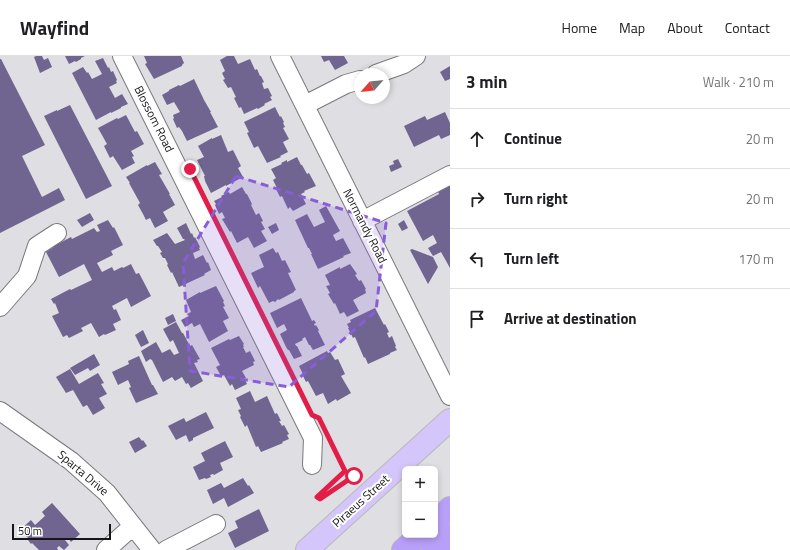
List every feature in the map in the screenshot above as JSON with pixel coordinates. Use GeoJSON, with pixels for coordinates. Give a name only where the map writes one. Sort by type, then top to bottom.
{"type":"FeatureCollection","features":[{"type":"Feature","properties":{"kind":"highway"},"geometry":{"type":"LineString","coordinates":[[438,519],[450,508]]}},
{"type":"Feature","properties":{"kind":"highway"},"geometry":{"type":"LineString","coordinates":[[434,550],[450,536]]}},
{"type":"Feature","properties":{"kind":"highway"},"geometry":{"type":"LineString","coordinates":[[402,550],[416,538]]}},
{"type":"Feature","properties":{"kind":"main road","name":"Piraeus Street"},"geometry":{"type":"LineString","coordinates":[[307,550],[450,420]]}},
{"type":"Feature","properties":{"kind":"street","name":"Blossom Road"},"geometry":{"type":"LineString","coordinates":[[122,56],[313,438],[312,465]]}},
{"type":"Feature","properties":{"kind":"street","name":"Normandy Road"},"geometry":{"type":"LineString","coordinates":[[280,56],[450,396]]}},
{"type":"Feature","properties":{"kind":"street"},"geometry":{"type":"LineString","coordinates":[[390,69],[404,64],[416,56]]}},
{"type":"Feature","properties":{"kind":"street"},"geometry":{"type":"LineString","coordinates":[[305,105],[346,84],[354,82]]}},
{"type":"Feature","properties":{"kind":"street"},"geometry":{"type":"LineString","coordinates":[[362,222],[450,175]]}},
{"type":"Feature","properties":{"kind":"street"},"geometry":{"type":"LineString","coordinates":[[0,307],[27,276],[36,246],[57,233]]}},
{"type":"Feature","properties":{"kind":"street","name":"Sparta Drive"},"geometry":{"type":"LineString","coordinates":[[0,411],[70,461],[107,493],[152,550]]}},
{"type":"Feature","properties":{"kind":"street"},"geometry":{"type":"LineString","coordinates":[[166,550],[216,524]]}},
{"type":"Feature","properties":{"kind":"street"},"geometry":{"type":"LineString","coordinates":[[106,550],[133,526]]}},
{"type":"Feature","properties":{"kind":"path"},"geometry":{"type":"LineString","coordinates":[[329,438],[345,471],[317,497],[320,499],[354,476],[357,480],[362,477]]}},
{"type":"Feature","properties":{"kind":"highlighted area"},"geometry":{"type":"Polygon","coordinates":[[[236,176],[386,223],[376,311],[289,387],[190,371],[183,263],[236,176]]]}},
{"type":"Feature","properties":{"kind":"building"},"geometry":{"type":"Polygon","coordinates":[[[42,56],[44,60],[48,58],[52,67],[40,73],[34,57],[42,56]]]}},
{"type":"Feature","properties":{"kind":"building"},"geometry":{"type":"Polygon","coordinates":[[[65,56],[85,56],[76,62],[75,61],[69,64],[65,56]]]}},
{"type":"Feature","properties":{"kind":"building"},"geometry":{"type":"Polygon","coordinates":[[[144,56],[181,56],[184,63],[182,66],[154,79],[145,64],[147,63],[144,56]]]}},
{"type":"Feature","properties":{"kind":"building"},"geometry":{"type":"Polygon","coordinates":[[[227,56],[234,56],[238,64],[250,59],[255,70],[257,69],[264,82],[262,83],[264,89],[268,88],[272,96],[270,97],[272,100],[258,109],[257,108],[244,114],[234,98],[236,97],[231,87],[228,88],[223,80],[225,79],[222,73],[225,71],[220,60],[227,56]]]}},
{"type":"Feature","properties":{"kind":"building"},"geometry":{"type":"Polygon","coordinates":[[[321,56],[344,56],[348,63],[335,70],[329,60],[324,62],[321,56]]]}},
{"type":"Feature","properties":{"kind":"building"},"geometry":{"type":"Polygon","coordinates":[[[103,58],[111,72],[113,71],[117,80],[117,83],[109,87],[115,98],[122,94],[128,104],[96,120],[72,73],[83,67],[92,79],[102,74],[95,61],[103,58]]]}},
{"type":"Feature","properties":{"kind":"building"},"geometry":{"type":"Polygon","coordinates":[[[0,59],[45,145],[22,156],[42,197],[59,188],[65,200],[0,233],[0,59]]]}},
{"type":"Feature","properties":{"kind":"building"},"geometry":{"type":"Polygon","coordinates":[[[450,66],[450,79],[445,81],[440,72],[450,66]]]}},
{"type":"Feature","properties":{"kind":"building"},"geometry":{"type":"Polygon","coordinates":[[[194,79],[218,127],[187,141],[179,127],[177,128],[173,119],[173,115],[180,112],[174,102],[167,105],[162,95],[179,85],[180,86],[194,79]]]}},
{"type":"Feature","properties":{"kind":"building"},"geometry":{"type":"Polygon","coordinates":[[[70,105],[112,186],[86,199],[44,116],[70,105]]]}},
{"type":"Feature","properties":{"kind":"building"},"geometry":{"type":"Polygon","coordinates":[[[275,107],[284,122],[285,127],[283,128],[289,139],[283,142],[288,152],[267,163],[258,146],[254,148],[244,122],[275,107]]]}},
{"type":"Feature","properties":{"kind":"building"},"geometry":{"type":"Polygon","coordinates":[[[445,112],[450,123],[450,135],[441,139],[439,135],[414,147],[404,126],[425,116],[427,120],[445,112]]]}},
{"type":"Feature","properties":{"kind":"building"},"geometry":{"type":"Polygon","coordinates":[[[126,115],[135,132],[137,131],[144,144],[131,151],[134,156],[132,157],[135,163],[122,170],[113,156],[110,158],[104,146],[107,144],[98,128],[126,115]]]}},
{"type":"Feature","properties":{"kind":"building"},"geometry":{"type":"Polygon","coordinates":[[[221,135],[228,152],[233,150],[241,166],[238,168],[243,177],[211,193],[197,160],[204,157],[198,146],[221,135]]]}},
{"type":"Feature","properties":{"kind":"building"},"geometry":{"type":"Polygon","coordinates":[[[297,157],[307,174],[309,173],[316,186],[304,191],[305,192],[301,194],[306,204],[293,211],[290,207],[288,209],[282,196],[280,197],[273,180],[276,178],[271,169],[287,160],[287,162],[297,157]]]}},
{"type":"Feature","properties":{"kind":"building"},"geometry":{"type":"Polygon","coordinates":[[[398,159],[402,167],[391,172],[389,166],[394,164],[393,161],[398,159]]]}},
{"type":"Feature","properties":{"kind":"building"},"geometry":{"type":"Polygon","coordinates":[[[155,162],[162,174],[159,175],[175,205],[163,212],[168,221],[155,228],[150,218],[146,220],[138,205],[140,203],[126,177],[155,162]]]}},
{"type":"Feature","properties":{"kind":"building"},"geometry":{"type":"Polygon","coordinates":[[[450,182],[450,268],[441,252],[433,256],[428,248],[437,243],[433,235],[423,241],[407,211],[439,194],[437,189],[450,182]]]}},
{"type":"Feature","properties":{"kind":"building"},"geometry":{"type":"Polygon","coordinates":[[[242,187],[252,204],[251,205],[256,215],[259,213],[263,221],[261,222],[265,229],[261,231],[267,241],[254,248],[248,237],[237,243],[231,231],[230,232],[222,219],[225,218],[222,212],[219,214],[214,201],[229,192],[230,194],[242,187]]]}},
{"type":"Feature","properties":{"kind":"building"},"geometry":{"type":"Polygon","coordinates":[[[326,206],[340,231],[333,235],[336,241],[343,238],[351,253],[318,269],[295,220],[307,214],[314,227],[325,222],[319,210],[326,206]]]}},
{"type":"Feature","properties":{"kind":"building"},"geometry":{"type":"Polygon","coordinates":[[[90,213],[94,220],[82,227],[77,220],[90,213]]]}},
{"type":"Feature","properties":{"kind":"building"},"geometry":{"type":"Polygon","coordinates":[[[108,220],[113,228],[114,227],[123,245],[111,251],[113,255],[97,263],[102,272],[112,267],[114,271],[131,264],[136,274],[139,273],[151,296],[131,307],[127,298],[112,306],[114,310],[116,309],[121,320],[113,324],[116,330],[99,337],[91,323],[81,328],[83,331],[69,338],[67,335],[63,337],[52,316],[59,313],[55,303],[54,304],[51,299],[92,280],[84,264],[59,277],[46,252],[71,237],[72,239],[94,228],[97,232],[100,231],[97,225],[108,220]]]}},
{"type":"Feature","properties":{"kind":"building"},"geometry":{"type":"Polygon","coordinates":[[[404,220],[408,228],[402,231],[398,224],[404,220]]]}},
{"type":"Feature","properties":{"kind":"building"},"geometry":{"type":"Polygon","coordinates":[[[186,223],[191,234],[192,233],[194,238],[195,237],[200,247],[200,250],[193,253],[195,259],[203,255],[211,270],[204,274],[205,275],[179,287],[167,265],[168,264],[165,258],[163,258],[160,253],[162,252],[153,240],[167,233],[175,244],[185,240],[177,228],[186,223]]]}},
{"type":"Feature","properties":{"kind":"building"},"geometry":{"type":"Polygon","coordinates":[[[276,223],[279,230],[272,234],[268,227],[276,223]]]}},
{"type":"Feature","properties":{"kind":"building"},"geometry":{"type":"Polygon","coordinates":[[[273,248],[276,253],[278,252],[282,261],[285,260],[291,272],[288,273],[296,290],[275,302],[273,301],[269,303],[260,286],[258,288],[251,273],[264,267],[259,255],[273,248]]]}},
{"type":"Feature","properties":{"kind":"building"},"geometry":{"type":"Polygon","coordinates":[[[412,249],[433,257],[438,267],[428,284],[410,250],[412,249]]]}},
{"type":"Feature","properties":{"kind":"building"},"geometry":{"type":"Polygon","coordinates":[[[350,264],[357,274],[355,275],[359,281],[361,280],[366,289],[366,293],[353,300],[359,311],[347,317],[344,312],[340,314],[335,303],[334,304],[328,294],[330,293],[326,286],[330,285],[325,275],[340,267],[340,269],[350,264]]]}},
{"type":"Feature","properties":{"kind":"building"},"geometry":{"type":"Polygon","coordinates":[[[216,286],[224,301],[225,306],[223,307],[229,318],[223,321],[228,331],[209,342],[200,324],[194,327],[192,323],[185,327],[181,320],[189,316],[187,314],[191,312],[186,300],[200,292],[216,286]]]}},
{"type":"Feature","properties":{"kind":"building"},"geometry":{"type":"Polygon","coordinates":[[[301,298],[312,321],[314,320],[316,323],[314,324],[319,330],[318,331],[325,345],[313,350],[305,337],[302,339],[303,340],[295,344],[302,356],[294,359],[280,334],[287,330],[284,324],[277,328],[270,313],[301,298]]]}},
{"type":"Feature","properties":{"kind":"building"},"geometry":{"type":"Polygon","coordinates":[[[375,308],[389,332],[387,333],[389,338],[392,336],[397,350],[368,364],[347,324],[351,322],[350,320],[375,308]]]}},
{"type":"Feature","properties":{"kind":"building"},"geometry":{"type":"Polygon","coordinates":[[[173,314],[176,321],[168,325],[165,318],[173,314]]]}},
{"type":"Feature","properties":{"kind":"building"},"geometry":{"type":"Polygon","coordinates":[[[176,322],[190,346],[192,345],[200,359],[197,360],[198,362],[194,363],[203,381],[191,388],[188,383],[186,384],[182,377],[175,381],[172,377],[163,382],[152,360],[150,359],[146,362],[141,351],[156,342],[162,353],[170,349],[174,355],[179,353],[173,340],[170,342],[163,329],[176,322]]]}},
{"type":"Feature","properties":{"kind":"building"},"geometry":{"type":"Polygon","coordinates":[[[143,330],[149,343],[141,347],[135,335],[143,330]]]}},
{"type":"Feature","properties":{"kind":"building"},"geometry":{"type":"Polygon","coordinates":[[[239,336],[244,344],[243,347],[246,353],[250,351],[255,361],[253,362],[254,365],[242,371],[246,378],[244,378],[247,384],[235,390],[232,384],[230,386],[224,375],[221,376],[216,367],[220,365],[211,348],[239,336]]]}},
{"type":"Feature","properties":{"kind":"building"},"geometry":{"type":"Polygon","coordinates":[[[327,351],[328,353],[330,352],[335,360],[338,359],[345,374],[341,376],[351,393],[328,404],[323,393],[316,396],[308,381],[306,382],[299,366],[327,351]]]}},
{"type":"Feature","properties":{"kind":"building"},"geometry":{"type":"Polygon","coordinates":[[[94,354],[100,365],[90,371],[88,368],[75,375],[70,368],[94,354]]]}},
{"type":"Feature","properties":{"kind":"building"},"geometry":{"type":"Polygon","coordinates":[[[139,356],[152,385],[158,394],[136,403],[129,388],[131,387],[128,380],[118,385],[112,372],[129,364],[128,361],[139,356]]]}},
{"type":"Feature","properties":{"kind":"building"},"geometry":{"type":"Polygon","coordinates":[[[70,369],[79,384],[98,373],[104,383],[101,384],[107,394],[99,398],[105,408],[93,415],[87,405],[83,407],[73,390],[66,393],[56,377],[70,369]]]}},
{"type":"Feature","properties":{"kind":"building"},"geometry":{"type":"Polygon","coordinates":[[[250,391],[255,402],[267,396],[275,414],[277,413],[281,421],[279,421],[282,426],[284,425],[289,434],[287,435],[289,439],[282,442],[283,443],[261,452],[258,446],[256,447],[247,425],[245,427],[238,410],[241,409],[236,398],[250,391]]]}},
{"type":"Feature","properties":{"kind":"building"},"geometry":{"type":"Polygon","coordinates":[[[206,412],[214,428],[193,438],[193,440],[189,442],[186,435],[176,440],[168,426],[184,418],[186,422],[206,412]]]}},
{"type":"Feature","properties":{"kind":"building"},"geometry":{"type":"Polygon","coordinates":[[[139,437],[147,446],[135,453],[129,442],[139,437]]]}},
{"type":"Feature","properties":{"kind":"building"},"geometry":{"type":"Polygon","coordinates":[[[225,441],[233,457],[220,463],[223,470],[214,475],[210,475],[211,477],[199,480],[193,467],[205,461],[201,453],[225,441]]]}},
{"type":"Feature","properties":{"kind":"building"},"geometry":{"type":"Polygon","coordinates":[[[243,478],[254,493],[228,507],[224,498],[213,504],[207,490],[221,483],[224,488],[243,478]]]}},
{"type":"Feature","properties":{"kind":"building"},"geometry":{"type":"Polygon","coordinates":[[[52,503],[80,534],[71,542],[68,538],[65,540],[69,545],[64,550],[59,546],[57,548],[58,550],[39,550],[32,543],[31,544],[28,540],[29,539],[20,530],[31,520],[35,525],[45,516],[42,512],[52,503]]]}},
{"type":"Feature","properties":{"kind":"building"},"geometry":{"type":"Polygon","coordinates":[[[259,509],[269,531],[235,548],[228,533],[238,528],[235,521],[259,509]]]}},
{"type":"Feature","properties":{"kind":"route"},"geometry":{"type":"LineString","coordinates":[[190,169],[294,380],[312,415],[319,418],[345,471],[317,497],[320,499],[354,476]]}}]}
